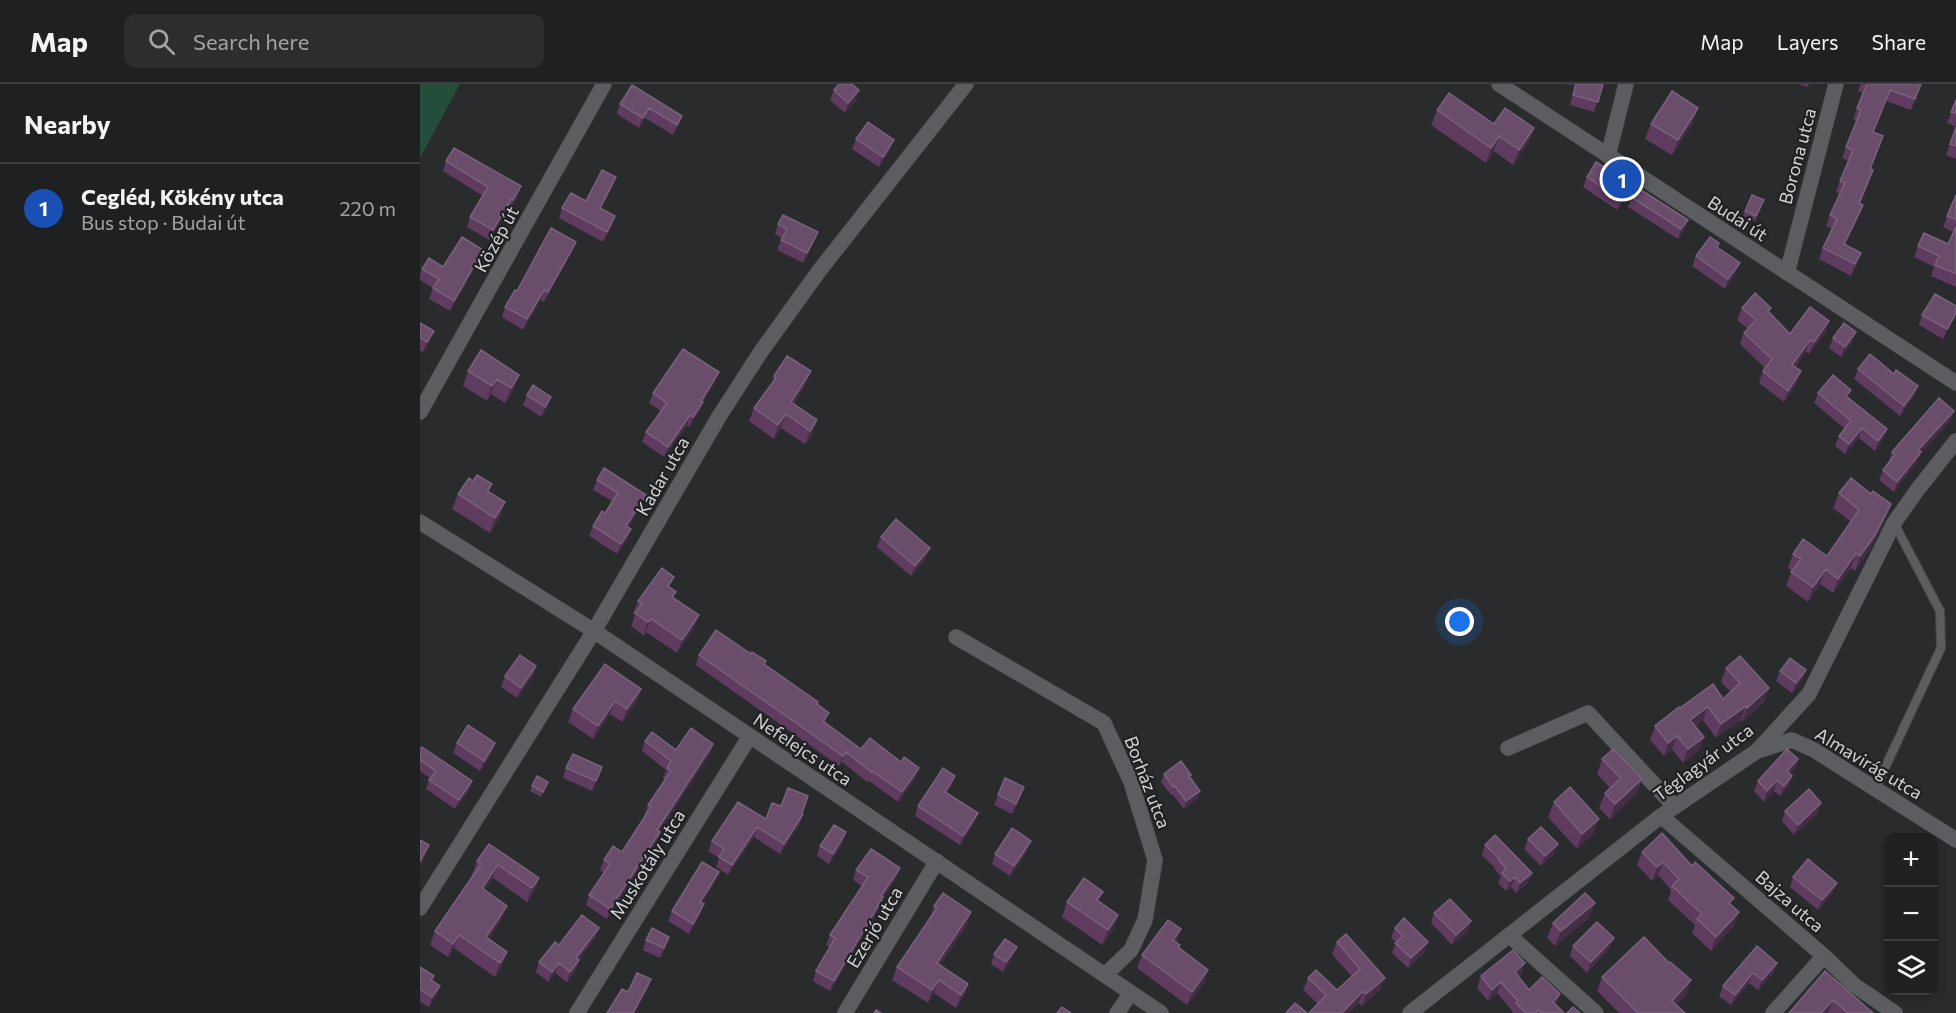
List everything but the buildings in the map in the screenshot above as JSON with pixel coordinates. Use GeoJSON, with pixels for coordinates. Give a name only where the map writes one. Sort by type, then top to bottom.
{"type":"FeatureCollection","features":[{"type":"Feature","properties":{"kind":"street","name":"Közép út"},"geometry":{"type":"LineString","coordinates":[[420,412],[604,84]]}},
{"type":"Feature","properties":{"kind":"street","name":"Kadar utca"},"geometry":{"type":"LineString","coordinates":[[420,908],[594,631],[720,415],[760,353],[819,271],[966,84]]}},
{"type":"Feature","properties":{"kind":"street","name":"Budai út"},"geometry":{"type":"LineString","coordinates":[[1499,84],[1956,383]]}},
{"type":"Feature","properties":{"kind":"street"},"geometry":{"type":"LineString","coordinates":[[1608,156],[1626,84]]}},
{"type":"Feature","properties":{"kind":"street","name":"Borona utca"},"geometry":{"type":"LineString","coordinates":[[1787,273],[1836,84]]}},
{"type":"Feature","properties":{"kind":"street","name":"Téglagyár utca"},"geometry":{"type":"LineString","coordinates":[[1410,1013],[1661,816],[1757,751],[1809,694],[1894,523],[1956,441]]}},
{"type":"Feature","properties":{"kind":"street","name":"Nefelejcs utca"},"geometry":{"type":"LineString","coordinates":[[420,522],[594,631],[1161,1013]]}},
{"type":"Feature","properties":{"kind":"street","name":"Borház utca"},"geometry":{"type":"LineString","coordinates":[[956,637],[1104,723],[1131,782],[1155,860],[1144,920],[1131,950],[1104,975]]}},
{"type":"Feature","properties":{"kind":"street"},"geometry":{"type":"LineString","coordinates":[[1508,748],[1588,713],[1675,807]]}},
{"type":"Feature","properties":{"kind":"street","name":"Muskotály utca"},"geometry":{"type":"LineString","coordinates":[[577,1013],[750,736]]}},
{"type":"Feature","properties":{"kind":"street","name":"Almavirág utca"},"geometry":{"type":"LineString","coordinates":[[1757,751],[1792,740],[1814,750],[1956,840]]}},
{"type":"Feature","properties":{"kind":"street","name":"Bajza utca"},"geometry":{"type":"LineString","coordinates":[[1661,816],[1824,956],[1854,985],[1895,1013]]}},
{"type":"Feature","properties":{"kind":"street","name":"Ezerjó utca"},"geometry":{"type":"LineString","coordinates":[[845,1013],[937,861]]}},
{"type":"Feature","properties":{"kind":"street"},"geometry":{"type":"LineString","coordinates":[[1509,935],[1596,1013]]}},
{"type":"Feature","properties":{"kind":"street"},"geometry":{"type":"LineString","coordinates":[[1773,1013],[1824,956]]}},
{"type":"Feature","properties":{"kind":"street"},"geometry":{"type":"LineString","coordinates":[[1117,1013],[1131,993]]}},
{"type":"Feature","properties":{"kind":"lane"},"geometry":{"type":"LineString","coordinates":[[1875,789],[1941,648],[1940,611],[1894,523]]}},
{"type":"Feature","properties":{"kind":"green space"},"geometry":{"type":"Polygon","coordinates":[[[420,84],[460,84],[420,158],[420,84]]]}},
{"type":"Feature","properties":{"kind":"place","name":"Cegléd, Kökény utca"},"geometry":{"type":"Point","coordinates":[1622,179]}}]}
